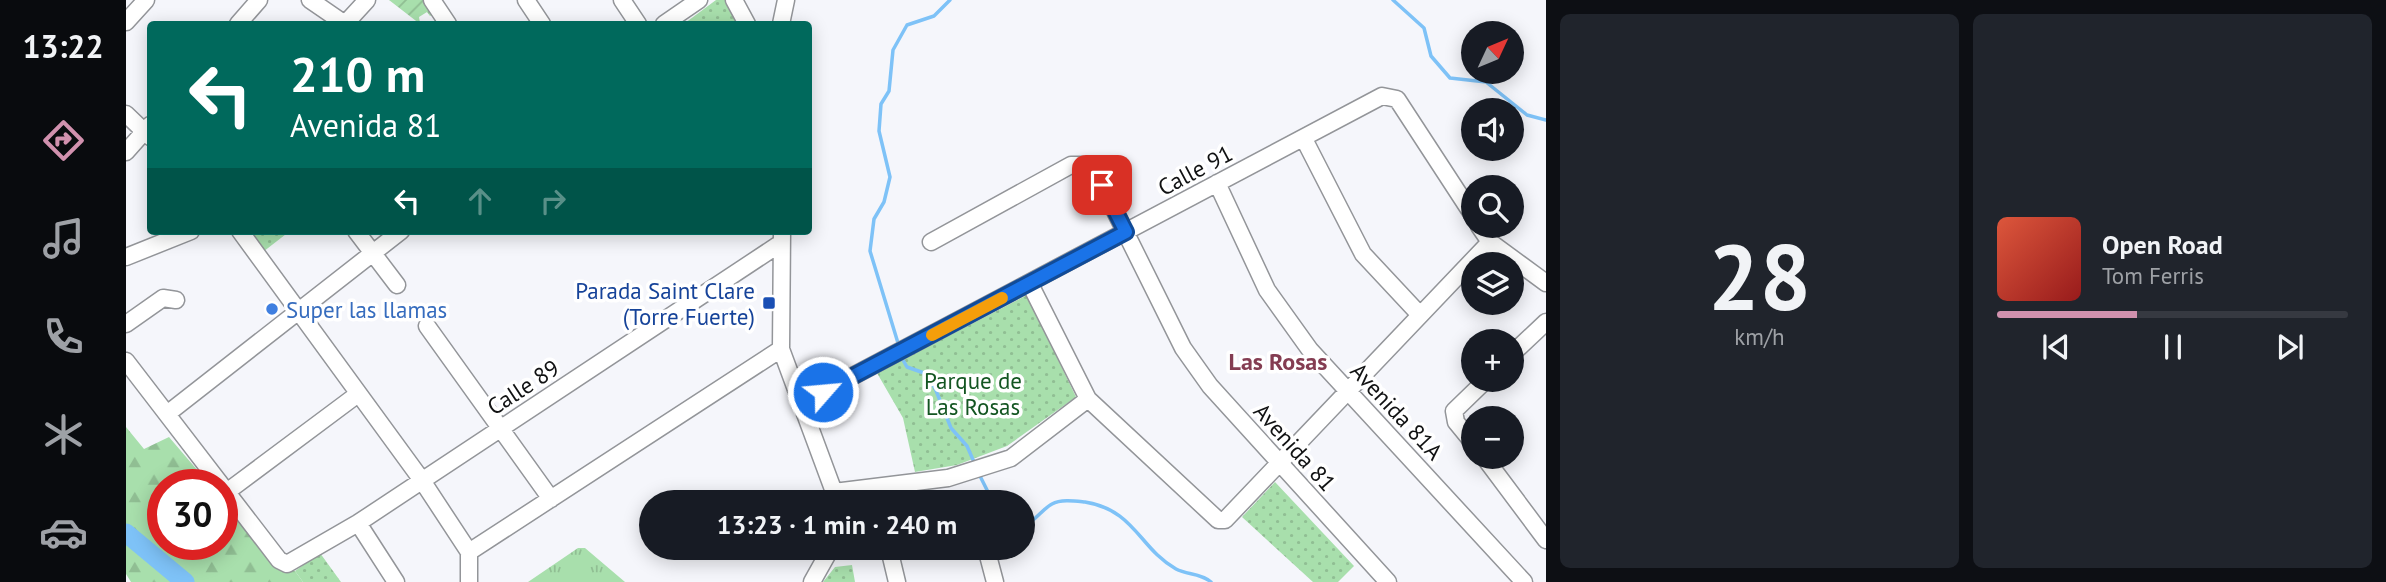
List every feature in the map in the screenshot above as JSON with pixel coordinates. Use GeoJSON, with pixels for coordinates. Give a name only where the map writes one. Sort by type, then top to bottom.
{"type":"FeatureCollection","features":[{"type":"Feature","properties":{"kind":"street"},"geometry":{"type":"LineString","coordinates":[[126,22],[146,0]]}},
{"type":"Feature","properties":{"kind":"street"},"geometry":{"type":"LineString","coordinates":[[241,21],[259,0]]}},
{"type":"Feature","properties":{"kind":"street"},"geometry":{"type":"LineString","coordinates":[[310,0],[341,21]]}},
{"type":"Feature","properties":{"kind":"street"},"geometry":{"type":"LineString","coordinates":[[348,21],[367,0]]}},
{"type":"Feature","properties":{"kind":"street"},"geometry":{"type":"LineString","coordinates":[[432,0],[445,21]]}},
{"type":"Feature","properties":{"kind":"street"},"geometry":{"type":"LineString","coordinates":[[527,0],[540,21]]}},
{"type":"Feature","properties":{"kind":"street"},"geometry":{"type":"LineString","coordinates":[[622,0],[636,21]]}},
{"type":"Feature","properties":{"kind":"street"},"geometry":{"type":"LineString","coordinates":[[668,21],[699,0]]}},
{"type":"Feature","properties":{"kind":"street"},"geometry":{"type":"LineString","coordinates":[[734,0],[745,21]]}},
{"type":"Feature","properties":{"kind":"street"},"geometry":{"type":"LineString","coordinates":[[782,21],[786,0]]}},
{"type":"Feature","properties":{"kind":"street","name":"Calle 91"},"geometry":{"type":"LineString","coordinates":[[800,404],[1382,96],[1389,95],[1397,99],[1461,197]]}},
{"type":"Feature","properties":{"kind":"street"},"geometry":{"type":"LineString","coordinates":[[126,114],[147,130]]}},
{"type":"Feature","properties":{"kind":"street"},"geometry":{"type":"LineString","coordinates":[[126,152],[147,133]]}},
{"type":"Feature","properties":{"kind":"street"},"geometry":{"type":"LineString","coordinates":[[1304,139],[1363,254],[1420,315]]}},
{"type":"Feature","properties":{"kind":"street","name":"Avenida 81"},"geometry":{"type":"LineString","coordinates":[[931,242],[999,202],[1071,165],[1082,165],[1092,172],[1102,185],[1184,348],[1210,386],[1388,582]]}},
{"type":"Feature","properties":{"kind":"street","name":"Avenida 81A"},"geometry":{"type":"LineString","coordinates":[[1217,183],[1267,290],[1310,350],[1524,582]]}},
{"type":"Feature","properties":{"kind":"street"},"geometry":{"type":"LineString","coordinates":[[126,257],[181,235]]}},
{"type":"Feature","properties":{"kind":"street"},"geometry":{"type":"LineString","coordinates":[[243,235],[421,479],[469,552],[469,582]]}},
{"type":"Feature","properties":{"kind":"street"},"geometry":{"type":"LineString","coordinates":[[359,235],[397,285]]}},
{"type":"Feature","properties":{"kind":"street"},"geometry":{"type":"LineString","coordinates":[[167,414],[299,314],[396,235]]}},
{"type":"Feature","properties":{"kind":"street"},"geometry":{"type":"LineString","coordinates":[[781,237],[781,349],[831,490]]}},
{"type":"Feature","properties":{"kind":"street","name":"Calle 89"},"geometry":{"type":"LineString","coordinates":[[238,505],[279,560],[287,564],[358,523],[502,428],[781,237]]}},
{"type":"Feature","properties":{"kind":"street"},"geometry":{"type":"LineString","coordinates":[[1487,238],[1546,283]]}},
{"type":"Feature","properties":{"kind":"street"},"geometry":{"type":"LineString","coordinates":[[1030,284],[1087,399],[1218,520],[1225,520],[1490,242]]}},
{"type":"Feature","properties":{"kind":"street"},"geometry":{"type":"LineString","coordinates":[[126,324],[163,298],[176,300]]}},
{"type":"Feature","properties":{"kind":"street"},"geometry":{"type":"LineString","coordinates":[[1524,343],[1546,322]]}},
{"type":"Feature","properties":{"kind":"street"},"geometry":{"type":"LineString","coordinates":[[427,326],[551,499]]}},
{"type":"Feature","properties":{"kind":"street"},"geometry":{"type":"LineString","coordinates":[[469,552],[781,349]]}},
{"type":"Feature","properties":{"kind":"street"},"geometry":{"type":"LineString","coordinates":[[126,361],[211,469]]}},
{"type":"Feature","properties":{"kind":"street"},"geometry":{"type":"LineString","coordinates":[[1461,428],[1456,422],[1454,411],[1474,392]]}},
{"type":"Feature","properties":{"kind":"street"},"geometry":{"type":"LineString","coordinates":[[238,484],[358,394]]}},
{"type":"Feature","properties":{"kind":"street"},"geometry":{"type":"LineString","coordinates":[[876,490],[948,478],[1011,458],[1087,399]]}},
{"type":"Feature","properties":{"kind":"street"},"geometry":{"type":"LineString","coordinates":[[1493,469],[1546,540]]}},
{"type":"Feature","properties":{"kind":"street"},"geometry":{"type":"LineString","coordinates":[[358,523],[396,582]]}},
{"type":"Feature","properties":{"kind":"street"},"geometry":{"type":"LineString","coordinates":[[812,582],[824,560]]}},
{"type":"Feature","properties":{"kind":"street"},"geometry":{"type":"LineString","coordinates":[[892,560],[897,582]]}},
{"type":"Feature","properties":{"kind":"street"},"geometry":{"type":"LineString","coordinates":[[989,560],[995,582]]}},
{"type":"Feature","properties":{"kind":"green space"},"geometry":{"type":"Polygon","coordinates":[[[389,0],[426,0],[436,13],[430,16],[427,12],[419,17],[420,21],[389,0]]]}},
{"type":"Feature","properties":{"kind":"green space"},"geometry":{"type":"Polygon","coordinates":[[[716,0],[727,0],[738,21],[688,21],[716,0]]]}},
{"type":"Feature","properties":{"kind":"green space"},"geometry":{"type":"Polygon","coordinates":[[[242,235],[285,235],[259,255],[242,235]]]}},
{"type":"Feature","properties":{"kind":"green space","name":"Parque de Las Rosas"},"geometry":{"type":"Polygon","coordinates":[[[1027,295],[1076,397],[1007,446],[957,465],[915,472],[903,418],[877,373],[1027,295]]]}},
{"type":"Feature","properties":{"kind":"green space"},"geometry":{"type":"Polygon","coordinates":[[[126,427],[144,449],[169,437],[196,469],[147,469],[147,560],[238,560],[238,518],[282,570],[295,571],[303,582],[131,582],[126,574],[126,427]]]}},
{"type":"Feature","properties":{"kind":"green space"},"geometry":{"type":"Polygon","coordinates":[[[1275,482],[1354,566],[1338,582],[1313,582],[1242,517],[1275,482]]]}},
{"type":"Feature","properties":{"kind":"green space"},"geometry":{"type":"Polygon","coordinates":[[[578,548],[585,548],[625,582],[528,582],[578,548]]]}},
{"type":"Feature","properties":{"kind":"green space"},"geometry":{"type":"Polygon","coordinates":[[[320,553],[341,582],[303,582],[295,571],[320,553]]]}},
{"type":"Feature","properties":{"kind":"green space"},"geometry":{"type":"Polygon","coordinates":[[[852,565],[855,582],[823,582],[835,567],[852,565]]]}},
{"type":"Feature","properties":{"kind":"waterway"},"geometry":{"type":"LineString","coordinates":[[898,343],[870,251],[874,219],[884,202],[890,177],[879,131],[881,104],[889,91],[893,50],[907,25],[934,16],[950,0]]}},
{"type":"Feature","properties":{"kind":"waterway"},"geometry":{"type":"LineString","coordinates":[[1393,0],[1424,28],[1431,56],[1450,78],[1486,82],[1527,115],[1546,120]]}},
{"type":"Feature","properties":{"kind":"waterway"},"geometry":{"type":"LineString","coordinates":[[903,360],[907,367],[924,373],[935,388],[951,428],[967,446],[974,462]]}},
{"type":"Feature","properties":{"kind":"waterway"},"geometry":{"type":"LineString","coordinates":[[980,476],[987,490]]}},
{"type":"Feature","properties":{"kind":"waterway"},"geometry":{"type":"LineString","coordinates":[[1035,518],[1056,502],[1077,501],[1102,506],[1126,521],[1153,551],[1176,569],[1211,582]]}},
{"type":"Feature","properties":{"kind":"waterway"},"geometry":{"type":"LineString","coordinates":[[126,533],[185,582]]}},
{"type":"Feature","properties":{"kind":"slow traffic"},"geometry":{"type":"LineString","coordinates":[[932,335],[1002,298]]}},
{"type":"Feature","properties":{"kind":"place","name":"Parada Saint Clare (Torre Fuerte)"},"geometry":{"type":"Point","coordinates":[769,303]}},
{"type":"Feature","properties":{"kind":"place","name":"Super las llamas"},"geometry":{"type":"Point","coordinates":[272,309]}},
{"type":"Feature","properties":{"kind":"district","name":"Las Rosas"},"geometry":{"type":"Point","coordinates":[1278,361]}},
{"type":"Feature","properties":{"kind":"route"},"geometry":{"type":"LineString","coordinates":[[823,392],[1126,232],[1102,185]]}}]}
